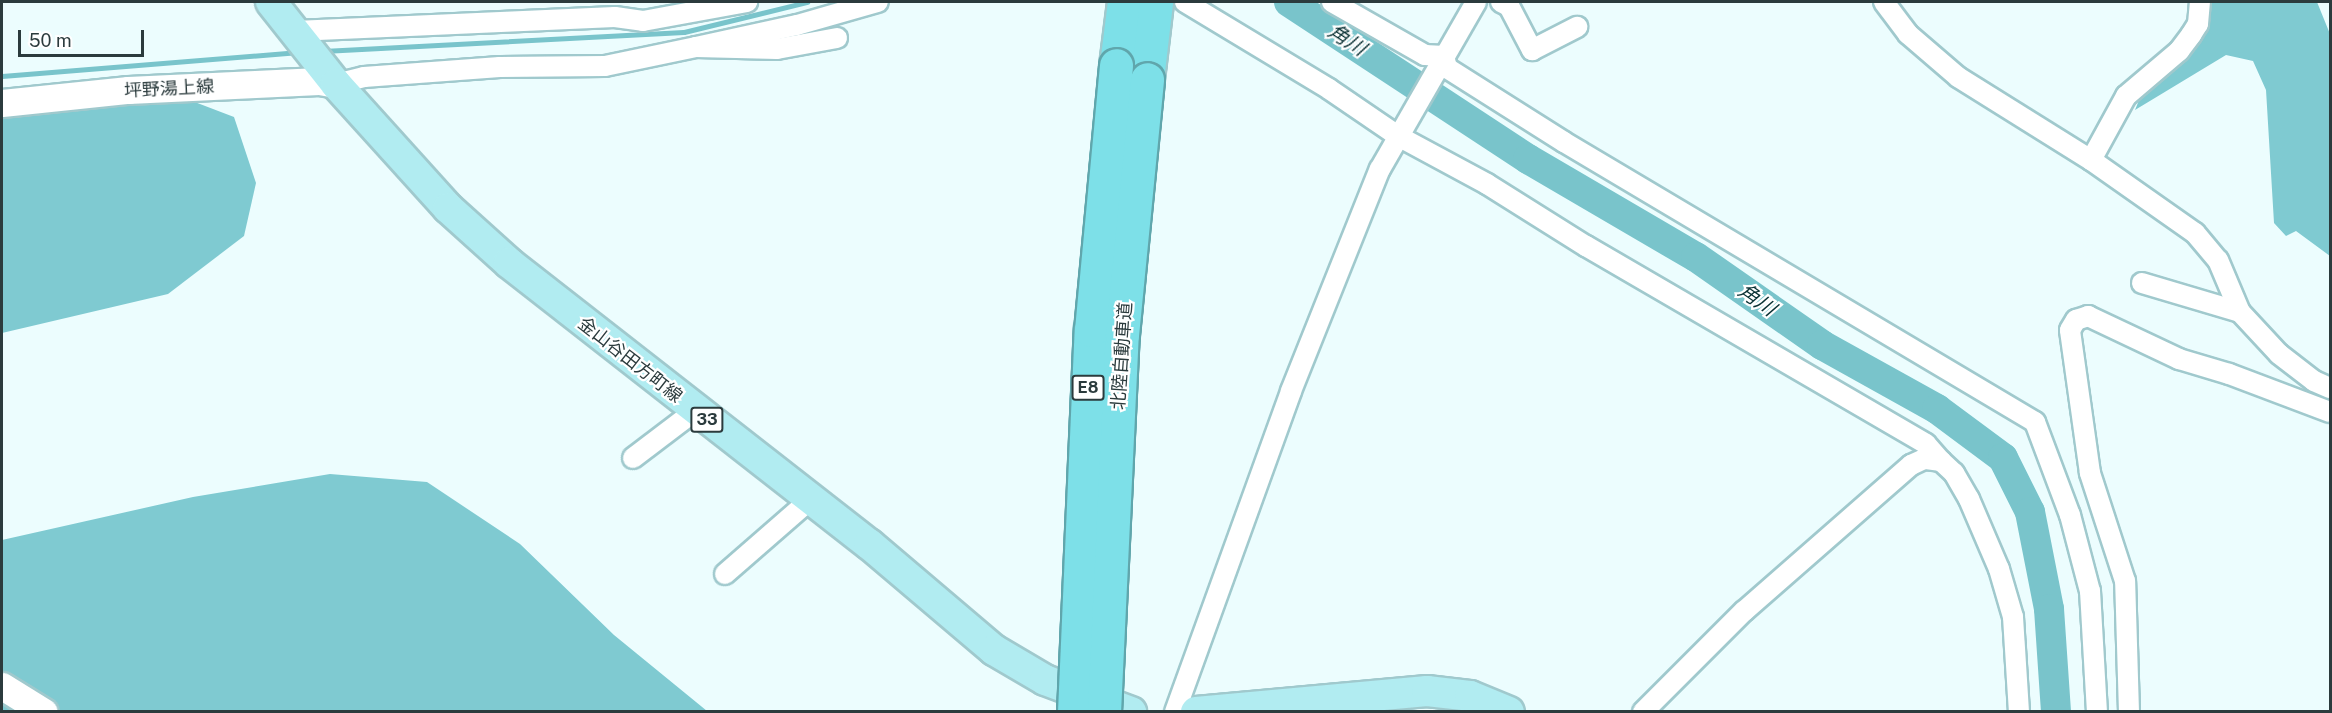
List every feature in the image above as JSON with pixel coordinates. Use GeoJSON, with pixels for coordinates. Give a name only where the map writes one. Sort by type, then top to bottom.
{"type":"FeatureCollection","features":[{"type":"Feature","properties":{"kind":"highway","name":"北陸自動車道"},"geometry":{"type":"LineString","coordinates":[[1074,711],[1091,330],[1124,2]]}},
{"type":"Feature","properties":{"kind":"highway","name":"北陸自動車道"},"geometry":{"type":"LineString","coordinates":[[1104,711],[1122,335],[1156,2]]}},
{"type":"Feature","properties":{"kind":"main road","name":"金山谷田方町線"},"geometry":{"type":"LineString","coordinates":[[271,2],[334,81],[448,208],[509,262],[695,411],[811,499],[994,650],[1045,680],[1131,711]]}},
{"type":"Feature","properties":{"kind":"main road","name":"坪野湯上線"},"geometry":{"type":"LineString","coordinates":[[2,103],[128,90],[334,81]]}},
{"type":"Feature","properties":{"kind":"main road"},"geometry":{"type":"LineString","coordinates":[[2,686],[44,711]]}},
{"type":"Feature","properties":{"kind":"main road"},"geometry":{"type":"LineString","coordinates":[[1196,711],[1427,691],[1470,696],[1509,711]]}},
{"type":"Feature","properties":{"kind":"street"},"geometry":{"type":"LineString","coordinates":[[295,31],[615,17],[643,21],[747,2]]}},
{"type":"Feature","properties":{"kind":"street"},"geometry":{"type":"LineString","coordinates":[[334,81],[489,68],[605,66],[797,25],[878,2]]}},
{"type":"Feature","properties":{"kind":"street"},"geometry":{"type":"LineString","coordinates":[[1185,2],[1586,246],[1926,444],[1954,473],[1969,499],[1999,570],[2013,617],[2019,711]]}},
{"type":"Feature","properties":{"kind":"street"},"geometry":{"type":"LineString","coordinates":[[1332,2],[1425,55],[1443,58]]}},
{"type":"Feature","properties":{"kind":"street"},"geometry":{"type":"LineString","coordinates":[[1501,2],[1509,6],[1532,50],[1577,27]]}},
{"type":"Feature","properties":{"kind":"street"},"geometry":{"type":"LineString","coordinates":[[1884,2],[1908,34],[1958,76],[2091,160],[2195,233],[2218,260],[2240,312],[2279,354],[2314,381],[2331,388]]}},
{"type":"Feature","properties":{"kind":"street"},"geometry":{"type":"LineString","coordinates":[[2091,160],[2126,96],[2179,51],[2191,35],[2198,24],[2200,2]]}},
{"type":"Feature","properties":{"kind":"street"},"geometry":{"type":"LineString","coordinates":[[1175,711],[1291,391],[1380,169],[1473,3]]}},
{"type":"Feature","properties":{"kind":"street"},"geometry":{"type":"LineString","coordinates":[[696,47],[777,49],[837,38]]}},
{"type":"Feature","properties":{"kind":"street"},"geometry":{"type":"LineString","coordinates":[[1443,58],[1447,68],[1564,142],[2035,422],[2070,515],[2090,591],[2097,711]]}},
{"type":"Feature","properties":{"kind":"street"},"geometry":{"type":"LineString","coordinates":[[2142,283],[2240,312]]}},
{"type":"Feature","properties":{"kind":"street"},"geometry":{"type":"LineString","coordinates":[[2129,711],[2125,581],[2090,473],[2070,330],[2076,320],[2088,316],[2179,359],[2229,374],[2331,412]]}},
{"type":"Feature","properties":{"kind":"street"},"geometry":{"type":"LineString","coordinates":[[633,458],[695,411]]}},
{"type":"Feature","properties":{"kind":"street"},"geometry":{"type":"LineString","coordinates":[[1643,711],[1744,611],[1911,465],[1924,459],[1941,461]]}},
{"type":"Feature","properties":{"kind":"street"},"geometry":{"type":"LineString","coordinates":[[725,574],[811,499]]}},
{"type":"Feature","properties":{"kind":"shaded area"},"geometry":{"type":"Polygon","coordinates":[[[2211,2],[2317,2],[2330,34],[2330,256],[2296,231],[2286,236],[2274,223],[2266,90],[2253,61],[2226,55],[2135,110],[2144,88],[2204,36],[2211,2]]]}},
{"type":"Feature","properties":{"kind":"shaded area"},"geometry":{"type":"Polygon","coordinates":[[[158,88],[234,117],[256,183],[244,236],[168,294],[2,333],[2,108],[158,88]]]}},
{"type":"Feature","properties":{"kind":"shaded area"},"geometry":{"type":"Polygon","coordinates":[[[330,474],[427,482],[520,544],[614,635],[707,711],[2,711],[2,540],[193,497],[330,474]]]}},
{"type":"Feature","properties":{"kind":"waterway"},"geometry":{"type":"LineString","coordinates":[[323,51],[684,32],[807,2]]}},
{"type":"Feature","properties":{"kind":"waterway","name":"角川"},"geometry":{"type":"LineString","coordinates":[[1289,2],[1528,159],[1696,257],[1822,345],[1937,409],[2003,458],[2030,512],[2049,609],[2056,712]]}},
{"type":"Feature","properties":{"kind":"waterway"},"geometry":{"type":"LineString","coordinates":[[2,76],[299,52]]}}]}
